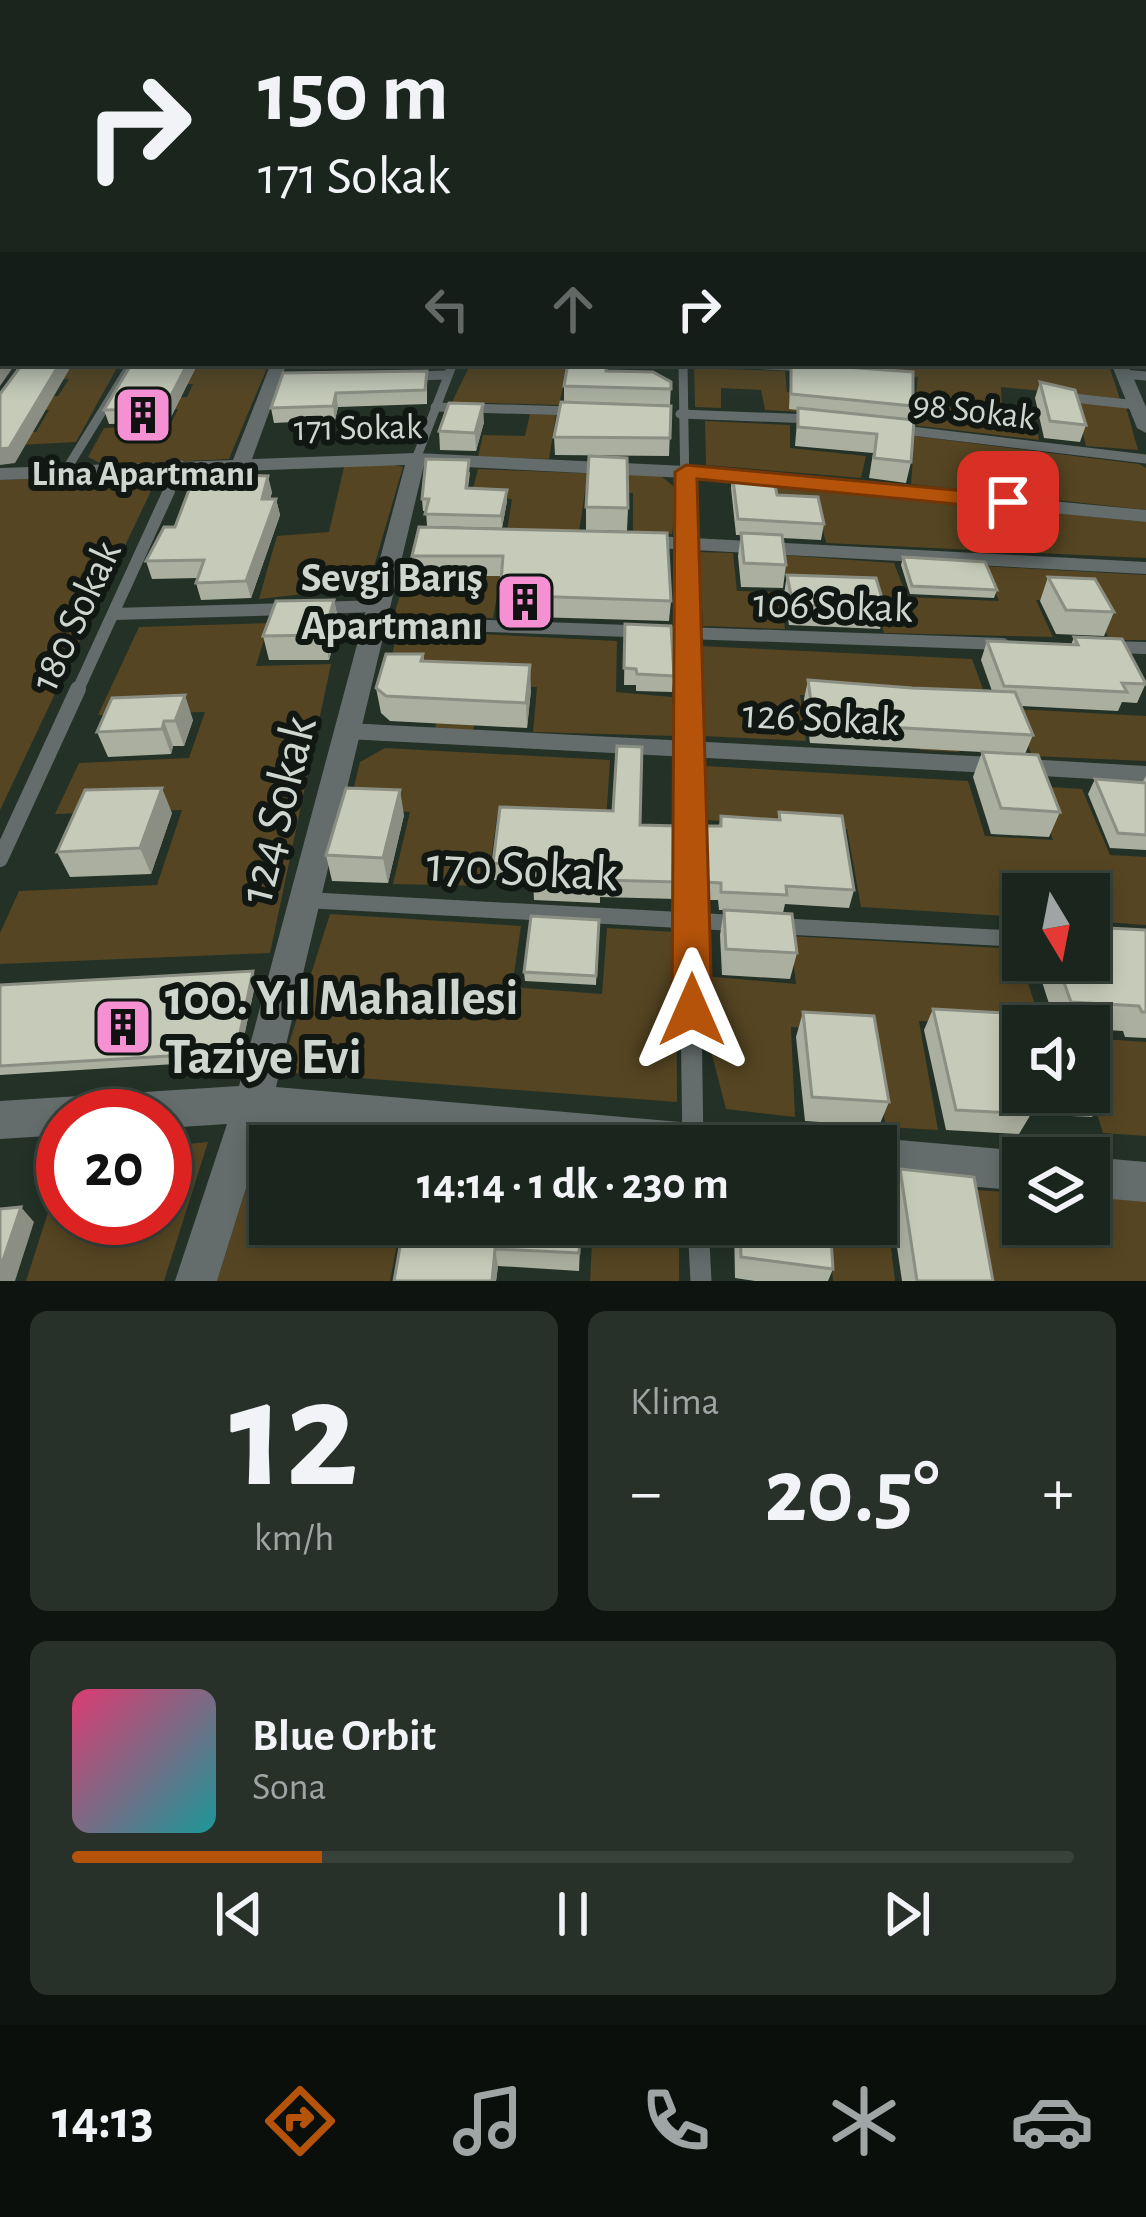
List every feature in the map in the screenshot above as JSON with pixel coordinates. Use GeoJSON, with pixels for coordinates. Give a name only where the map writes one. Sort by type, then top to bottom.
{"type":"FeatureCollection","features":[{"type":"Feature","properties":{"kind":"street"},"geometry":{"type":"LineString","coordinates":[[1121,369],[1142,416]]}},
{"type":"Feature","properties":{"kind":"street"},"geometry":{"type":"LineString","coordinates":[[241,464],[276,370]]}},
{"type":"Feature","properties":{"kind":"street","name":"171 Sokak"},"geometry":{"type":"LineString","coordinates":[[0,473],[416,459],[686,472],[1146,515]]}},
{"type":"Feature","properties":{"kind":"street","name":"124 Sokak"},"geometry":{"type":"LineString","coordinates":[[196,1281],[253,1104],[376,614],[407,536],[416,459]]}},
{"type":"Feature","properties":{"kind":"street"},"geometry":{"type":"LineString","coordinates":[[0,1120],[253,1104],[484,1125]]}},
{"type":"Feature","properties":{"kind":"street"},"geometry":{"type":"LineString","coordinates":[[897,1160],[1002,1169]]}},
{"type":"Feature","properties":{"kind":"street"},"geometry":{"type":"LineString","coordinates":[[1110,1179],[1146,1182]]}},
{"type":"Feature","properties":{"kind":"lane"},"geometry":{"type":"LineString","coordinates":[[66,470],[130,366]]}},
{"type":"Feature","properties":{"kind":"lane","name":"124 Sokak"},"geometry":{"type":"LineString","coordinates":[[416,459],[452,366]]}},
{"type":"Feature","properties":{"kind":"lane"},"geometry":{"type":"LineString","coordinates":[[683,366],[693,1125]]}},
{"type":"Feature","properties":{"kind":"lane"},"geometry":{"type":"LineString","coordinates":[[780,366],[830,369]]}},
{"type":"Feature","properties":{"kind":"lane"},"geometry":{"type":"LineString","coordinates":[[1121,369],[1146,376]]}},
{"type":"Feature","properties":{"kind":"lane"},"geometry":{"type":"LineString","coordinates":[[276,370],[295,378]]}},
{"type":"Feature","properties":{"kind":"lane"},"geometry":{"type":"LineString","coordinates":[[404,376],[447,376]]}},
{"type":"Feature","properties":{"kind":"lane"},"geometry":{"type":"LineString","coordinates":[[1047,395],[1142,416]]}},
{"type":"Feature","properties":{"kind":"lane"},"geometry":{"type":"LineString","coordinates":[[435,407],[593,412]]}},
{"type":"Feature","properties":{"kind":"lane"},"geometry":{"type":"LineString","coordinates":[[661,413],[826,421]]}},
{"type":"Feature","properties":{"kind":"lane","name":"98 Sokak"},"geometry":{"type":"LineString","coordinates":[[887,428],[1146,459]]}},
{"type":"Feature","properties":{"kind":"lane","name":"180 Sokak"},"geometry":{"type":"LineString","coordinates":[[0,859],[182,466]]}},
{"type":"Feature","properties":{"kind":"lane"},"geometry":{"type":"LineString","coordinates":[[641,542],[1146,568]]}},
{"type":"Feature","properties":{"kind":"lane","name":"106 Sokak"},"geometry":{"type":"LineString","coordinates":[[113,614],[376,614],[687,635],[1031,645]]}},
{"type":"Feature","properties":{"kind":"lane"},"geometry":{"type":"LineString","coordinates":[[1100,647],[1146,648]]}},
{"type":"Feature","properties":{"kind":"lane","name":"126 Sokak"},"geometry":{"type":"LineString","coordinates":[[347,731],[1146,774]]}},
{"type":"Feature","properties":{"kind":"lane","name":"170 Sokak"},"geometry":{"type":"LineString","coordinates":[[305,900],[1002,938]]}},
{"type":"Feature","properties":{"kind":"lane"},"geometry":{"type":"LineString","coordinates":[[699,1245],[701,1281]]}},
{"type":"Feature","properties":{"kind":"shaded area"},"geometry":{"type":"Polygon","coordinates":[[[118,366],[76,442],[0,446],[0,434],[36,432],[49,410],[5,412],[14,399],[58,396],[69,379],[28,380],[36,368],[118,366]]]}},
{"type":"Feature","properties":{"kind":"shaded area"},"geometry":{"type":"Polygon","coordinates":[[[146,366],[268,366],[229,459],[104,465],[88,457],[104,428],[170,425],[178,409],[116,411],[122,400],[187,397],[193,384],[134,385],[146,366]]]}},
{"type":"Feature","properties":{"kind":"shaded area"},"geometry":{"type":"Polygon","coordinates":[[[470,366],[568,366],[559,405],[452,402],[470,366]]]}},
{"type":"Feature","properties":{"kind":"shaded area"},"geometry":{"type":"Polygon","coordinates":[[[807,366],[1109,366],[1120,399],[1001,387],[1002,413],[1035,417],[1039,440],[912,425],[918,377],[807,366]]]}},
{"type":"Feature","properties":{"kind":"shaded area"},"geometry":{"type":"Polygon","coordinates":[[[694,368],[785,371],[787,392],[807,393],[803,412],[765,410],[761,390],[721,388],[721,408],[695,407],[694,368]]]}},
{"type":"Feature","properties":{"kind":"shaded area"},"geometry":{"type":"Polygon","coordinates":[[[1075,401],[1126,407],[1138,450],[1086,446],[1075,401]]]}},
{"type":"Feature","properties":{"kind":"shaded area"},"geometry":{"type":"Polygon","coordinates":[[[530,414],[556,415],[549,459],[478,457],[483,435],[525,436],[530,414]]]}},
{"type":"Feature","properties":{"kind":"shaded area"},"geometry":{"type":"Polygon","coordinates":[[[705,421],[790,425],[790,448],[866,456],[861,478],[706,465],[705,421]]]}},
{"type":"Feature","properties":{"kind":"shaded area"},"geometry":{"type":"Polygon","coordinates":[[[882,432],[1139,464],[1146,468],[1146,510],[911,484],[913,457],[879,452],[882,432]]]}},
{"type":"Feature","properties":{"kind":"shaded area"},"geometry":{"type":"Polygon","coordinates":[[[385,463],[403,467],[368,587],[259,599],[277,536],[329,532],[344,467],[385,463]]]}},
{"type":"Feature","properties":{"kind":"shaded area"},"geometry":{"type":"Polygon","coordinates":[[[478,469],[661,476],[678,490],[672,534],[633,535],[633,493],[585,492],[579,532],[507,531],[512,499],[471,496],[478,469]]]}},
{"type":"Feature","properties":{"kind":"shaded area"},"geometry":{"type":"Polygon","coordinates":[[[159,474],[0,810],[0,480],[159,474]]]}},
{"type":"Feature","properties":{"kind":"shaded area"},"geometry":{"type":"Polygon","coordinates":[[[775,484],[1146,522],[1146,558],[826,543],[818,510],[780,508],[775,484]]]}},
{"type":"Feature","properties":{"kind":"shaded area"},"geometry":{"type":"Polygon","coordinates":[[[477,545],[506,547],[493,618],[394,615],[406,576],[469,578],[477,545]]]}},
{"type":"Feature","properties":{"kind":"shaded area"},"geometry":{"type":"Polygon","coordinates":[[[699,552],[733,553],[737,591],[779,592],[785,629],[703,626],[699,552]]]}},
{"type":"Feature","properties":{"kind":"shaded area"},"geometry":{"type":"Polygon","coordinates":[[[782,555],[894,563],[907,597],[999,601],[984,566],[1146,575],[1146,640],[1110,640],[1088,601],[1036,600],[1053,637],[884,633],[872,594],[788,591],[782,555]]]}},
{"type":"Feature","properties":{"kind":"shaded area"},"geometry":{"type":"Polygon","coordinates":[[[269,623],[256,666],[331,664],[270,953],[0,964],[0,933],[19,891],[157,885],[182,810],[55,814],[79,763],[189,758],[205,712],[98,715],[139,627],[269,623]]]}},
{"type":"Feature","properties":{"kind":"shaded area"},"geometry":{"type":"Polygon","coordinates":[[[418,631],[617,641],[616,692],[672,697],[675,736],[533,732],[537,687],[484,685],[473,730],[435,729],[445,679],[388,675],[395,642],[418,631]]]}},
{"type":"Feature","properties":{"kind":"shaded area"},"geometry":{"type":"Polygon","coordinates":[[[700,646],[972,659],[988,703],[944,702],[959,752],[920,750],[907,701],[800,695],[806,741],[703,736],[700,646]]]}},
{"type":"Feature","properties":{"kind":"shaded area"},"geometry":{"type":"Polygon","coordinates":[[[1014,709],[1146,716],[1146,761],[1032,756],[1014,709]]]}},
{"type":"Feature","properties":{"kind":"shaded area"},"geometry":{"type":"Polygon","coordinates":[[[385,748],[610,760],[606,821],[497,817],[487,886],[393,884],[410,812],[349,807],[360,762],[385,748]]]}},
{"type":"Feature","properties":{"kind":"shaded area"},"geometry":{"type":"Polygon","coordinates":[[[706,766],[968,781],[985,836],[1053,840],[1034,786],[1082,789],[1110,855],[1146,857],[1146,925],[1110,922],[1110,873],[1002,873],[1002,916],[861,907],[847,829],[707,820],[706,766]]]}},
{"type":"Feature","properties":{"kind":"shaded area"},"geometry":{"type":"Polygon","coordinates":[[[330,914],[521,926],[512,987],[602,994],[607,928],[676,932],[677,1102],[280,1072],[330,914]]]}},
{"type":"Feature","properties":{"kind":"shaded area"},"geometry":{"type":"Polygon","coordinates":[[[790,936],[1002,948],[1002,981],[1027,981],[1035,1005],[1002,1005],[1002,1024],[919,1021],[938,1130],[886,1125],[867,1033],[791,1027],[795,1117],[726,1109],[707,1036],[703,976],[796,984],[790,936]]]}},
{"type":"Feature","properties":{"kind":"shaded area"},"geometry":{"type":"Polygon","coordinates":[[[1110,1039],[1146,1042],[1146,1136],[1103,1133],[1097,1113],[1110,1113],[1110,1039]]]}},
{"type":"Feature","properties":{"kind":"shaded area"},"geometry":{"type":"Polygon","coordinates":[[[208,1142],[192,1193],[192,1143],[208,1142]]]}},
{"type":"Feature","properties":{"kind":"shaded area"},"geometry":{"type":"Polygon","coordinates":[[[249,1179],[249,1245],[397,1245],[390,1281],[217,1281],[249,1179]]]}},
{"type":"Feature","properties":{"kind":"shaded area"},"geometry":{"type":"Polygon","coordinates":[[[976,1190],[1002,1192],[1002,1245],[1110,1245],[1110,1198],[1146,1200],[1146,1281],[989,1281],[976,1190]]]}},
{"type":"Feature","properties":{"kind":"shaded area"},"geometry":{"type":"Polygon","coordinates":[[[38,1245],[175,1245],[164,1281],[26,1281],[38,1245]]]}},
{"type":"Feature","properties":{"kind":"shaded area"},"geometry":{"type":"Polygon","coordinates":[[[592,1245],[679,1245],[679,1281],[590,1281],[592,1245]]]}},
{"type":"Feature","properties":{"kind":"shaded area"},"geometry":{"type":"Polygon","coordinates":[[[830,1245],[891,1245],[895,1281],[833,1281],[830,1245]]]}},
{"type":"Feature","properties":{"kind":"building"},"geometry":{"type":"Polygon","coordinates":[[[21,366],[58,366],[9,448],[0,449],[0,394],[21,366]]]}},
{"type":"Feature","properties":{"kind":"building"},"geometry":{"type":"Polygon","coordinates":[[[130,366],[186,366],[164,409],[104,410],[130,366]]]}},
{"type":"Feature","properties":{"kind":"building"},"geometry":{"type":"Polygon","coordinates":[[[567,366],[653,372],[671,382],[671,389],[564,386],[567,366]]]}},
{"type":"Feature","properties":{"kind":"building"},"geometry":{"type":"Polygon","coordinates":[[[791,366],[913,372],[913,406],[791,394],[791,366]]]}},
{"type":"Feature","properties":{"kind":"building"},"geometry":{"type":"Polygon","coordinates":[[[427,371],[425,390],[336,393],[333,406],[271,408],[283,373],[427,371]]]}},
{"type":"Feature","properties":{"kind":"building"},"geometry":{"type":"Polygon","coordinates":[[[1040,382],[1075,390],[1086,425],[1050,421],[1040,382]]]}},
{"type":"Feature","properties":{"kind":"building"},"geometry":{"type":"Polygon","coordinates":[[[561,402],[671,406],[670,438],[554,437],[561,402]]]}},
{"type":"Feature","properties":{"kind":"building"},"geometry":{"type":"Polygon","coordinates":[[[449,403],[483,404],[475,433],[439,431],[449,403]]]}},
{"type":"Feature","properties":{"kind":"building"},"geometry":{"type":"Polygon","coordinates":[[[798,408],[914,420],[911,462],[874,458],[877,434],[798,427],[798,408]]]}},
{"type":"Feature","properties":{"kind":"building"},"geometry":{"type":"Polygon","coordinates":[[[589,456],[627,458],[628,508],[586,507],[589,456]]]}},
{"type":"Feature","properties":{"kind":"building"},"geometry":{"type":"Polygon","coordinates":[[[426,459],[469,460],[466,488],[507,490],[501,516],[425,514],[429,499],[422,499],[426,459]]]}},
{"type":"Feature","properties":{"kind":"building"},"geometry":{"type":"Polygon","coordinates":[[[732,472],[773,475],[777,495],[818,497],[824,524],[738,519],[732,472]]]}},
{"type":"Feature","properties":{"kind":"building"},"geometry":{"type":"Polygon","coordinates":[[[195,474],[268,476],[262,499],[276,499],[246,581],[196,583],[204,560],[146,561],[164,527],[175,527],[195,474]]]}},
{"type":"Feature","properties":{"kind":"building"},"geometry":{"type":"Polygon","coordinates":[[[419,527],[667,533],[671,601],[500,595],[503,556],[412,556],[419,527]]]}},
{"type":"Feature","properties":{"kind":"building"},"geometry":{"type":"Polygon","coordinates":[[[741,533],[782,535],[786,565],[744,563],[741,533]]]}},
{"type":"Feature","properties":{"kind":"building"},"geometry":{"type":"Polygon","coordinates":[[[903,557],[985,562],[997,590],[912,586],[903,557]]]}},
{"type":"Feature","properties":{"kind":"building"},"geometry":{"type":"Polygon","coordinates":[[[787,575],[876,578],[885,608],[793,605],[787,575]]]}},
{"type":"Feature","properties":{"kind":"building"},"geometry":{"type":"Polygon","coordinates":[[[1048,577],[1095,579],[1114,612],[1066,610],[1048,577]]]}},
{"type":"Feature","properties":{"kind":"building"},"geometry":{"type":"Polygon","coordinates":[[[334,600],[324,635],[263,636],[276,601],[334,600]]]}},
{"type":"Feature","properties":{"kind":"building"},"geometry":{"type":"Polygon","coordinates":[[[625,624],[671,626],[674,676],[637,674],[636,669],[624,668],[625,624]]]}},
{"type":"Feature","properties":{"kind":"building"},"geometry":{"type":"Polygon","coordinates":[[[1074,637],[1122,639],[1146,684],[1122,683],[1127,692],[1004,686],[987,641],[1078,645],[1074,637]]]}},
{"type":"Feature","properties":{"kind":"building"},"geometry":{"type":"Polygon","coordinates":[[[386,654],[423,654],[421,661],[530,665],[526,703],[386,696],[376,688],[386,654]]]}},
{"type":"Feature","properties":{"kind":"building"},"geometry":{"type":"Polygon","coordinates":[[[808,680],[1015,692],[1033,735],[814,723],[808,680]]]}},
{"type":"Feature","properties":{"kind":"building"},"geometry":{"type":"Polygon","coordinates":[[[185,695],[175,721],[164,721],[162,729],[97,732],[112,698],[185,695]]]}},
{"type":"Feature","properties":{"kind":"building"},"geometry":{"type":"Polygon","coordinates":[[[617,746],[642,747],[640,825],[678,826],[678,882],[533,883],[535,864],[493,863],[500,807],[613,811],[617,746]]]}},
{"type":"Feature","properties":{"kind":"building"},"geometry":{"type":"Polygon","coordinates":[[[982,752],[1038,755],[1060,812],[1001,808],[982,752]]]}},
{"type":"Feature","properties":{"kind":"building"},"geometry":{"type":"Polygon","coordinates":[[[1095,779],[1146,783],[1146,835],[1118,833],[1095,779]]]}},
{"type":"Feature","properties":{"kind":"building"},"geometry":{"type":"Polygon","coordinates":[[[162,788],[140,848],[57,852],[85,790],[162,788]]]}},
{"type":"Feature","properties":{"kind":"building"},"geometry":{"type":"Polygon","coordinates":[[[346,788],[400,790],[383,858],[326,855],[346,788]]]}},
{"type":"Feature","properties":{"kind":"building"},"geometry":{"type":"Polygon","coordinates":[[[779,812],[842,816],[854,890],[786,886],[787,895],[721,892],[721,883],[705,882],[704,826],[721,826],[721,816],[780,820],[779,812]]]}},
{"type":"Feature","properties":{"kind":"building"},"geometry":{"type":"Polygon","coordinates":[[[724,910],[792,914],[797,953],[726,949],[724,910]]]}},
{"type":"Feature","properties":{"kind":"building"},"geometry":{"type":"Polygon","coordinates":[[[531,916],[599,920],[596,976],[524,972],[531,916]]]}},
{"type":"Feature","properties":{"kind":"building"},"geometry":{"type":"Polygon","coordinates":[[[1110,928],[1146,930],[1146,1012],[1139,1006],[1071,1002],[1064,981],[1110,981],[1110,928]]]}},
{"type":"Feature","properties":{"kind":"building","name":"100. Yıl Mahallesi Taziye Evi"},"geometry":{"type":"Polygon","coordinates":[[[253,971],[236,1052],[0,1066],[0,985],[253,971]]]}},
{"type":"Feature","properties":{"kind":"building"},"geometry":{"type":"Polygon","coordinates":[[[933,1009],[1002,1013],[1002,1112],[956,1110],[933,1009]]]}},
{"type":"Feature","properties":{"kind":"building"},"geometry":{"type":"Polygon","coordinates":[[[803,1012],[874,1016],[889,1102],[812,1097],[803,1012]]]}},
{"type":"Feature","properties":{"kind":"building"},"geometry":{"type":"Polygon","coordinates":[[[900,1169],[974,1177],[993,1281],[917,1281],[900,1169]]]}},
{"type":"Feature","properties":{"kind":"building"},"geometry":{"type":"Polygon","coordinates":[[[21,1207],[0,1269],[0,1209],[21,1207]]]}},
{"type":"Feature","properties":{"kind":"building"},"geometry":{"type":"Polygon","coordinates":[[[400,1245],[579,1245],[579,1253],[495,1249],[492,1281],[394,1281],[400,1245]]]}},
{"type":"Feature","properties":{"kind":"building"},"geometry":{"type":"Polygon","coordinates":[[[741,1245],[831,1245],[833,1269],[741,1257],[741,1245]]]}},
{"type":"Feature","properties":{"kind":"place","name":"Lina Apartmanı"},"geometry":{"type":"Point","coordinates":[143,415]}},
{"type":"Feature","properties":{"kind":"place","name":"Sevgi Barış Apartmanı"},"geometry":{"type":"Point","coordinates":[525,602]}},
{"type":"Feature","properties":{"kind":"place","name":"100. Yıl Mahallesi Taziye Evi"},"geometry":{"type":"Point","coordinates":[123,1027]}},
{"type":"Feature","properties":{"kind":"route"},"geometry":{"type":"LineString","coordinates":[[692,1010],[686,472],[1008,502]]}}]}
